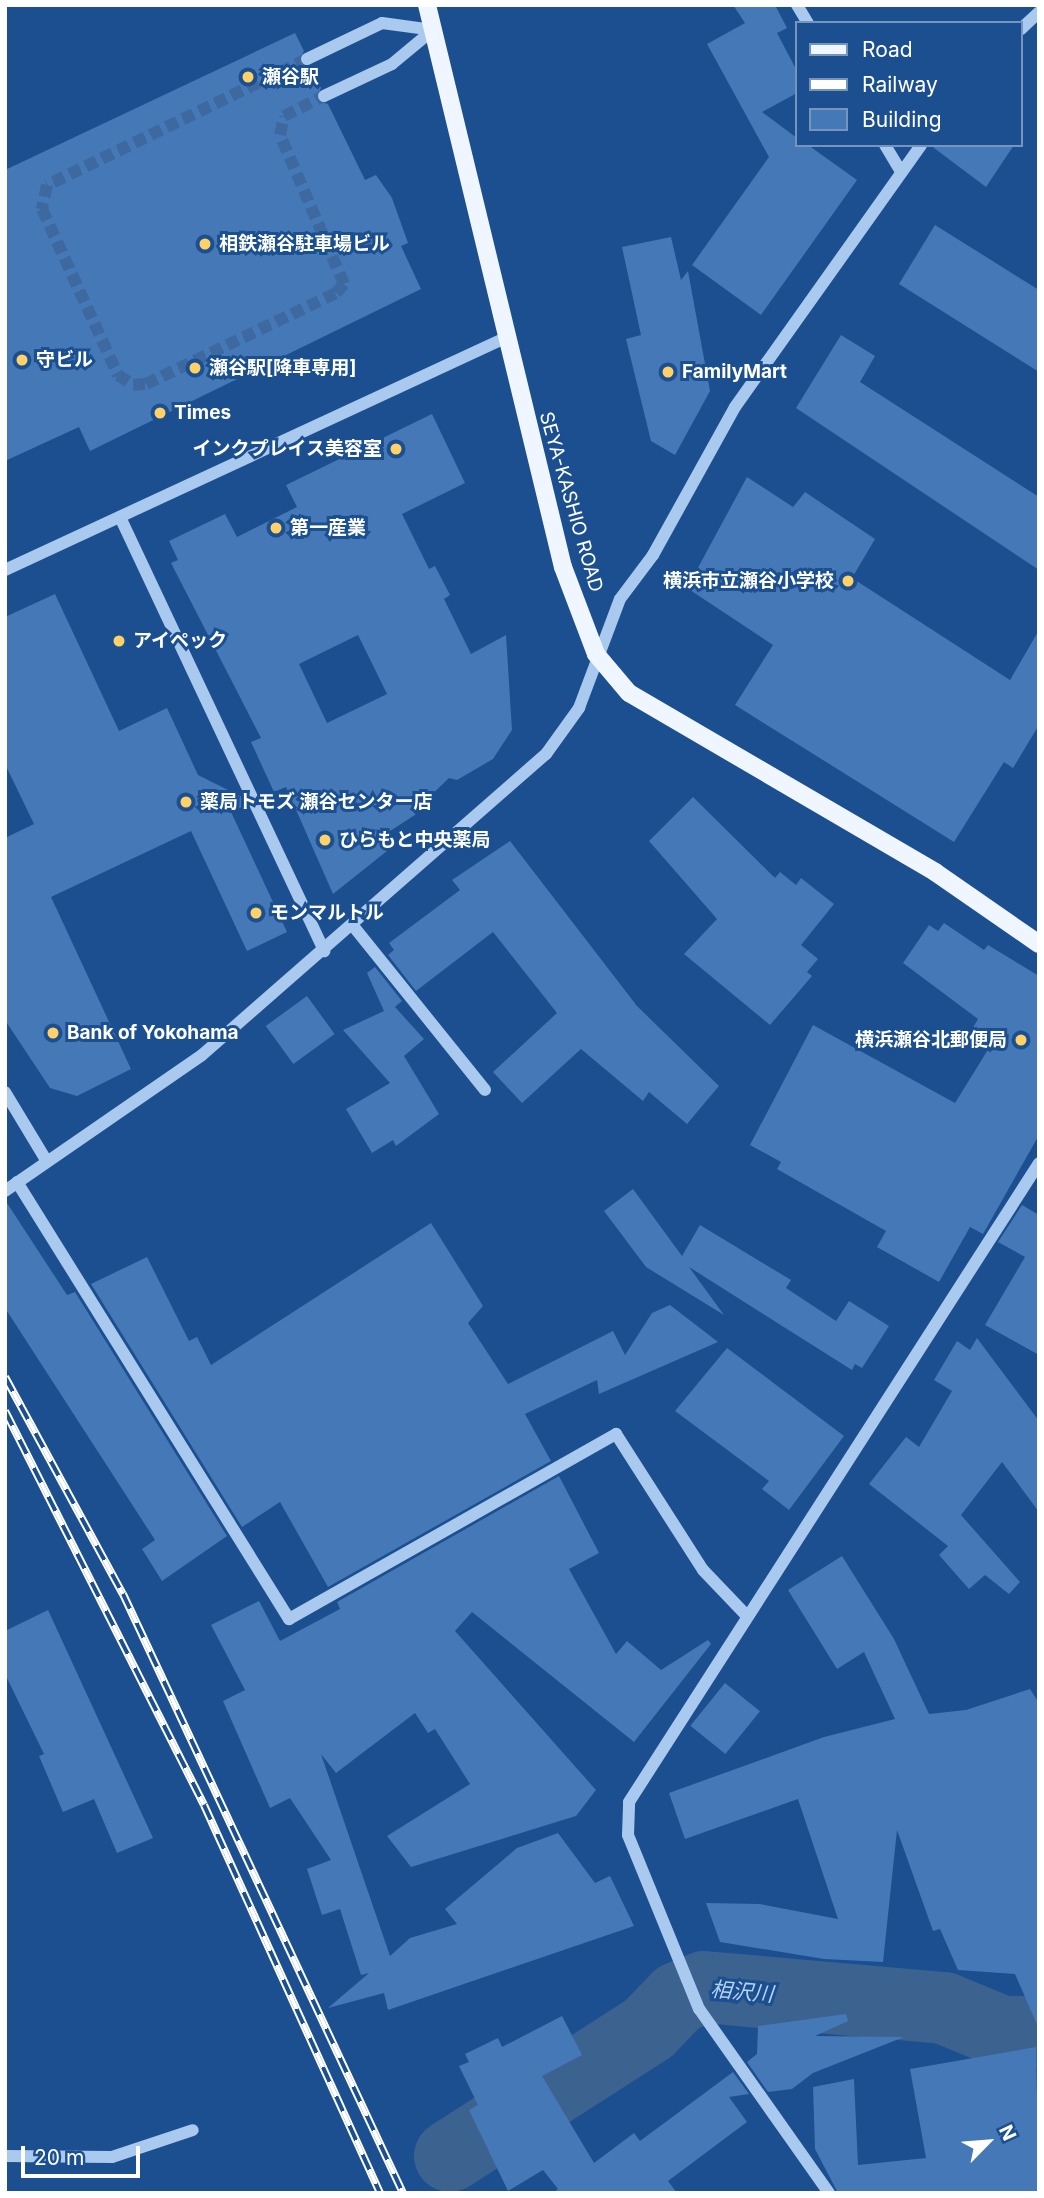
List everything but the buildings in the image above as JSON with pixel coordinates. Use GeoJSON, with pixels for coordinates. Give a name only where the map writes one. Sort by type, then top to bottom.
{"type":"FeatureCollection","features":[{"type":"Feature","properties":{"kind":"main road","name":"SEYA-KASHIO ROAD"},"geometry":{"type":"LineString","coordinates":[[427,5],[505,338],[563,567],[596,654],[629,693],[935,872],[1039,944]]}},
{"type":"Feature","properties":{"kind":"street"},"geometry":{"type":"LineString","coordinates":[[797,5],[807,21]]}},
{"type":"Feature","properties":{"kind":"street"},"geometry":{"type":"LineString","coordinates":[[1023,27],[1039,12]]}},
{"type":"Feature","properties":{"kind":"street"},"geometry":{"type":"LineString","coordinates":[[307,59],[383,23],[433,30]]}},
{"type":"Feature","properties":{"kind":"street"},"geometry":{"type":"LineString","coordinates":[[324,96],[392,64],[433,30]]}},
{"type":"Feature","properties":{"kind":"street"},"geometry":{"type":"LineString","coordinates":[[886,147],[901,172]]}},
{"type":"Feature","properties":{"kind":"street"},"geometry":{"type":"LineString","coordinates":[[5,1191],[46,1160],[202,1055],[354,927],[546,754],[579,708],[596,654],[620,599],[653,555],[735,407],[919,147]]}},
{"type":"Feature","properties":{"kind":"street"},"geometry":{"type":"LineString","coordinates":[[5,570],[505,338]]}},
{"type":"Feature","properties":{"kind":"street"},"geometry":{"type":"LineString","coordinates":[[120,517],[324,950]]}},
{"type":"Feature","properties":{"kind":"street"},"geometry":{"type":"LineString","coordinates":[[354,927],[485,1090]]}},
{"type":"Feature","properties":{"kind":"street"},"geometry":{"type":"LineString","coordinates":[[5,1093],[46,1160]]}},
{"type":"Feature","properties":{"kind":"street"},"geometry":{"type":"LineString","coordinates":[[829,2193],[699,2008],[689,1978],[628,1835],[629,1802],[1039,1163]]}},
{"type":"Feature","properties":{"kind":"street"},"geometry":{"type":"LineString","coordinates":[[17,1182],[289,1619],[616,1434],[704,1570],[747,1616]]}},
{"type":"Feature","properties":{"kind":"street"},"geometry":{"type":"LineString","coordinates":[[5,2156],[112,2157],[192,2130]]}},
{"type":"Feature","properties":{"kind":"waterway","name":"相沢川"},"geometry":{"type":"LineString","coordinates":[[450,2156],[649,2028],[678,1998],[704,1987],[944,2008],[1002,2032],[1039,2032]]}},
{"type":"Feature","properties":{"kind":"tunnel"},"geometry":{"type":"LineString","coordinates":[[307,59],[47,185],[42,209],[118,375],[133,385],[146,384],[336,293],[344,284],[280,135],[284,116],[324,96]]}},
{"type":"Feature","properties":{"kind":"railway"},"geometry":{"type":"LineString","coordinates":[[5,1377],[123,1594],[403,2193]]}},
{"type":"Feature","properties":{"kind":"railway"},"geometry":{"type":"LineString","coordinates":[[5,1411],[204,1805],[380,2193]]}},
{"type":"Feature","properties":{"kind":"place","name":"瀬谷駅"},"geometry":{"type":"Point","coordinates":[248,77]}},
{"type":"Feature","properties":{"kind":"place","name":"相鉄瀬谷駐車場ビル"},"geometry":{"type":"Point","coordinates":[205,244]}},
{"type":"Feature","properties":{"kind":"place","name":"守ビル"},"geometry":{"type":"Point","coordinates":[22,360]}},
{"type":"Feature","properties":{"kind":"place","name":"瀬谷駅[降車専用]"},"geometry":{"type":"Point","coordinates":[195,368]}},
{"type":"Feature","properties":{"kind":"place","name":"FamilyMart"},"geometry":{"type":"Point","coordinates":[668,372]}},
{"type":"Feature","properties":{"kind":"place","name":"Times"},"geometry":{"type":"Point","coordinates":[160,413]}},
{"type":"Feature","properties":{"kind":"place","name":"インクプレイス美容室"},"geometry":{"type":"Point","coordinates":[396,449]}},
{"type":"Feature","properties":{"kind":"place","name":"第一産業"},"geometry":{"type":"Point","coordinates":[276,528]}},
{"type":"Feature","properties":{"kind":"place","name":"横浜市立瀬谷小学校"},"geometry":{"type":"Point","coordinates":[848,581]}},
{"type":"Feature","properties":{"kind":"place","name":"アイペック"},"geometry":{"type":"Point","coordinates":[119,641]}},
{"type":"Feature","properties":{"kind":"place","name":"薬局トモズ 瀬谷センター店"},"geometry":{"type":"Point","coordinates":[186,802]}},
{"type":"Feature","properties":{"kind":"place","name":"ひらもと中央薬局"},"geometry":{"type":"Point","coordinates":[325,840]}},
{"type":"Feature","properties":{"kind":"place","name":"モンマルトル"},"geometry":{"type":"Point","coordinates":[256,913]}},
{"type":"Feature","properties":{"kind":"place","name":"Bank of Yokohama"},"geometry":{"type":"Point","coordinates":[53,1033]}},
{"type":"Feature","properties":{"kind":"place","name":"横浜瀬谷北郵便局"},"geometry":{"type":"Point","coordinates":[1021,1040]}}]}
